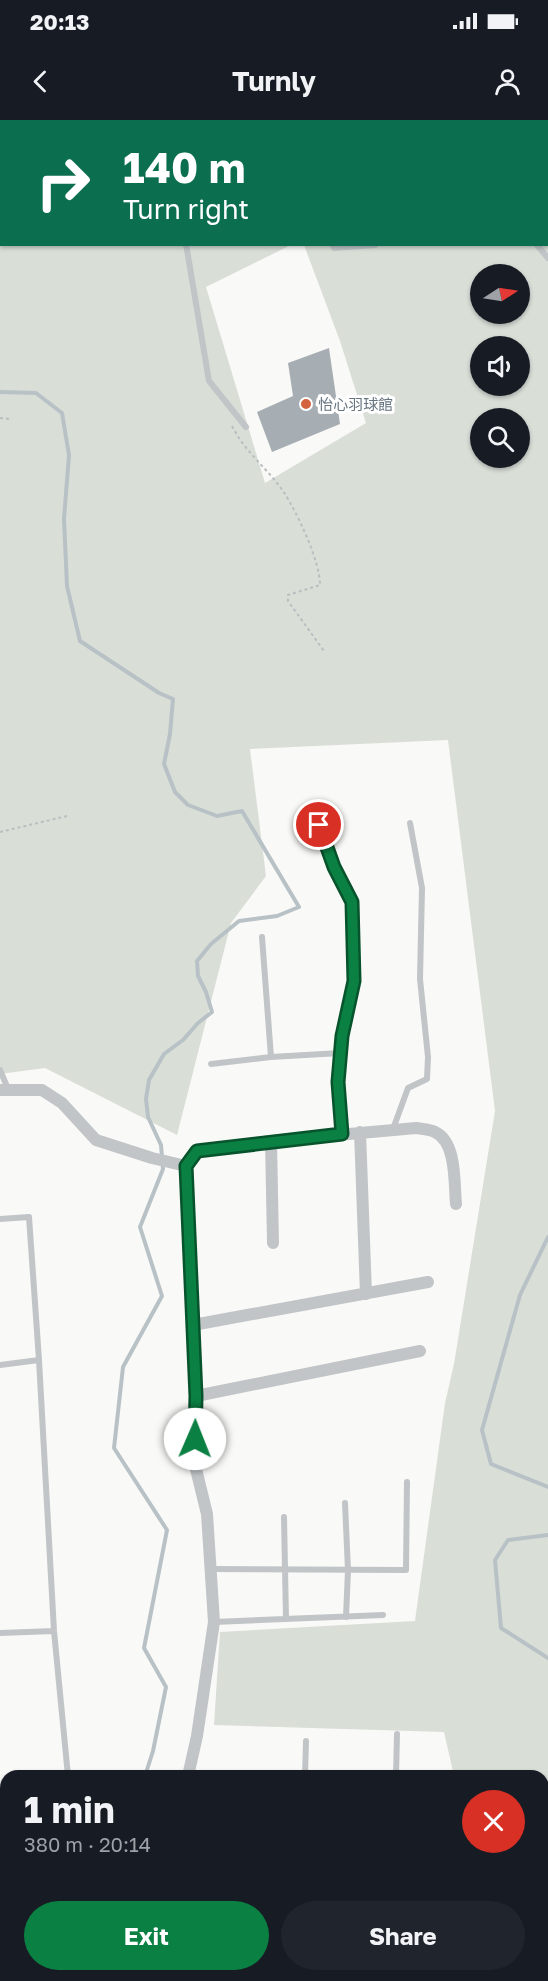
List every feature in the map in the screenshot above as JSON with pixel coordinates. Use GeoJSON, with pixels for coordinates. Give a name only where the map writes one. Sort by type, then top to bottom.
{"type":"FeatureCollection","features":[{"type":"Feature","properties":{"kind":"street"},"geometry":{"type":"LineString","coordinates":[[4,1090],[42,1090],[62,1103],[96,1140],[186,1166]]}},
{"type":"Feature","properties":{"kind":"street"},"geometry":{"type":"LineString","coordinates":[[189,1770],[197,1736],[214,1622],[207,1514],[195,1461],[196,1396],[186,1166],[197,1151],[271,1141],[416,1128],[435,1132],[447,1142],[453,1160],[456,1204]]}},
{"type":"Feature","properties":{"kind":"street"},"geometry":{"type":"LineString","coordinates":[[360,1132],[366,1294]]}},
{"type":"Feature","properties":{"kind":"street"},"geometry":{"type":"LineString","coordinates":[[271,1141],[273,1243]]}},
{"type":"Feature","properties":{"kind":"street"},"geometry":{"type":"LineString","coordinates":[[193,1325],[428,1282]]}},
{"type":"Feature","properties":{"kind":"street"},"geometry":{"type":"LineString","coordinates":[[196,1396],[420,1351]]}},
{"type":"Feature","properties":{"kind":"lane"},"geometry":{"type":"LineString","coordinates":[[186,246],[209,381],[246,427]]}},
{"type":"Feature","properties":{"kind":"lane"},"geometry":{"type":"LineString","coordinates":[[333,246],[334,248],[354,246]]}},
{"type":"Feature","properties":{"kind":"lane"},"geometry":{"type":"LineString","coordinates":[[538,246],[548,258]]}},
{"type":"Feature","properties":{"kind":"lane"},"geometry":{"type":"LineString","coordinates":[[393,1129],[408,1088],[427,1079],[428,1057],[420,979],[422,888],[410,823]]}},
{"type":"Feature","properties":{"kind":"lane"},"geometry":{"type":"LineString","coordinates":[[319,825],[334,867],[352,902],[354,981],[342,1036],[338,1082],[342,1134]]}},
{"type":"Feature","properties":{"kind":"lane"},"geometry":{"type":"LineString","coordinates":[[262,937],[271,1057]]}},
{"type":"Feature","properties":{"kind":"lane"},"geometry":{"type":"LineString","coordinates":[[210,1064],[271,1057],[340,1053]]}},
{"type":"Feature","properties":{"kind":"lane"},"geometry":{"type":"LineString","coordinates":[[0,1070],[4,1090]]}},
{"type":"Feature","properties":{"kind":"lane"},"geometry":{"type":"LineString","coordinates":[[0,1219],[29,1217],[54,1631],[67,1770]]}},
{"type":"Feature","properties":{"kind":"lane"},"geometry":{"type":"LineString","coordinates":[[0,1365],[39,1360]]}},
{"type":"Feature","properties":{"kind":"lane"},"geometry":{"type":"LineString","coordinates":[[211,1569],[406,1570],[407,1482]]}},
{"type":"Feature","properties":{"kind":"lane"},"geometry":{"type":"LineString","coordinates":[[345,1503],[348,1569],[346,1617]]}},
{"type":"Feature","properties":{"kind":"lane"},"geometry":{"type":"LineString","coordinates":[[284,1517],[286,1619]]}},
{"type":"Feature","properties":{"kind":"lane"},"geometry":{"type":"LineString","coordinates":[[214,1622],[382,1616]]}},
{"type":"Feature","properties":{"kind":"lane"},"geometry":{"type":"LineString","coordinates":[[0,1634],[54,1631]]}},
{"type":"Feature","properties":{"kind":"lane"},"geometry":{"type":"LineString","coordinates":[[396,1770],[397,1734]]}},
{"type":"Feature","properties":{"kind":"lane"},"geometry":{"type":"LineString","coordinates":[[305,1770],[306,1741]]}},
{"type":"Feature","properties":{"kind":"path"},"geometry":{"type":"LineString","coordinates":[[0,418],[10,419]]}},
{"type":"Feature","properties":{"kind":"path"},"geometry":{"type":"LineString","coordinates":[[229,420],[239,440],[283,491],[314,556],[320,585],[288,595],[288,601],[324,651]]}},
{"type":"Feature","properties":{"kind":"path"},"geometry":{"type":"LineString","coordinates":[[0,832],[66,816]]}},
{"type":"Feature","properties":{"kind":"shaded area"},"geometry":{"type":"Polygon","coordinates":[[[0,246],[289,246],[206,287],[265,483],[366,423],[340,341],[304,246],[548,246],[548,1770],[453,1770],[444,1732],[214,1725],[220,1632],[415,1621],[445,1403],[454,1364],[495,1111],[448,740],[250,749],[266,876],[231,923],[177,1135],[45,1068],[0,1074],[0,246]]]}},
{"type":"Feature","properties":{"kind":"building","name":"怡心羽球館"},"geometry":{"type":"Polygon","coordinates":[[[329,348],[340,424],[272,452],[257,412],[293,396],[288,363],[329,348]]]}},
{"type":"Feature","properties":{"kind":"waterway"},"geometry":{"type":"LineString","coordinates":[[0,392],[36,393],[62,413],[69,455],[64,519],[67,586],[80,641],[159,693],[173,699],[170,734],[164,764],[175,792],[188,805],[217,816],[242,811],[299,907],[277,916],[239,921],[211,944],[197,961],[198,976],[212,1012],[198,1023],[183,1040],[164,1054],[149,1080],[146,1099],[148,1117],[161,1145],[163,1169],[140,1227],[162,1296],[123,1367],[114,1448],[167,1530],[144,1648],[166,1687],[147,1770]]}},
{"type":"Feature","properties":{"kind":"waterway"},"geometry":{"type":"LineString","coordinates":[[548,1237],[520,1295],[482,1430],[491,1464],[548,1487]]}},
{"type":"Feature","properties":{"kind":"waterway"},"geometry":{"type":"LineString","coordinates":[[548,1535],[508,1540],[495,1560],[501,1628],[548,1658]]}},
{"type":"Feature","properties":{"kind":"place","name":"怡心羽球館"},"geometry":{"type":"Point","coordinates":[306,404]}},
{"type":"Feature","properties":{"kind":"route"},"geometry":{"type":"LineString","coordinates":[[195,1439],[196,1396],[186,1166],[197,1151],[342,1134],[338,1082],[342,1036],[354,981],[352,902],[334,867],[319,825]]}}]}
